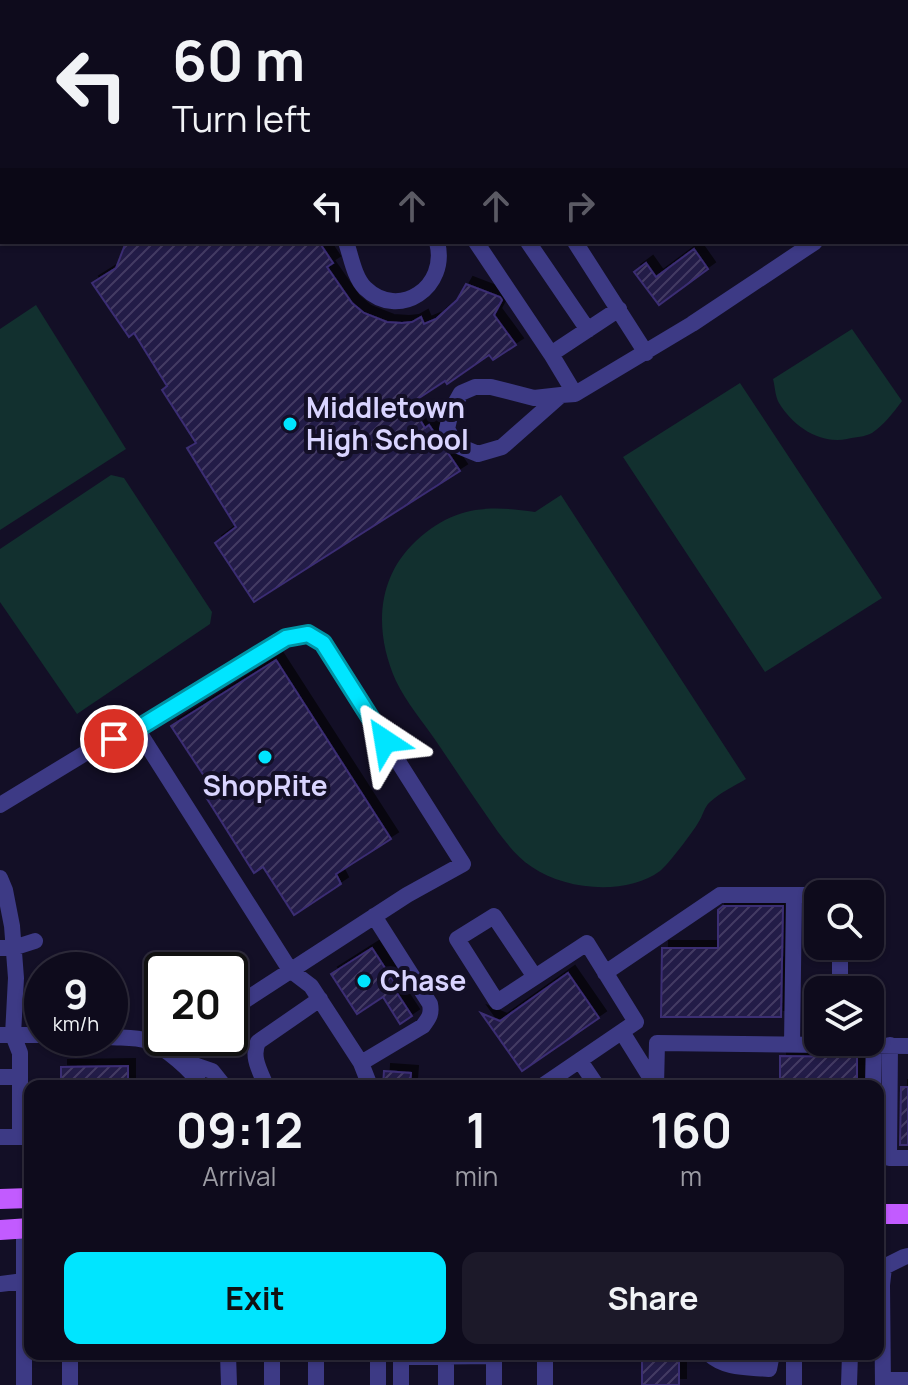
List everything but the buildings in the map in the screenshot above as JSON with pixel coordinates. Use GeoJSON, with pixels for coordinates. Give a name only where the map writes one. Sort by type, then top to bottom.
{"type":"FeatureCollection","features":[{"type":"Feature","properties":{"kind":"main road"},"geometry":{"type":"LineString","coordinates":[[0,1199],[24,1198]]}},
{"type":"Feature","properties":{"kind":"main road"},"geometry":{"type":"LineString","coordinates":[[884,1214],[908,1214]]}},
{"type":"Feature","properties":{"kind":"main road"},"geometry":{"type":"LineString","coordinates":[[0,1230],[24,1228]]}},
{"type":"Feature","properties":{"kind":"street"},"geometry":{"type":"LineString","coordinates":[[347,244],[359,281],[365,288],[381,298],[400,300],[418,294],[432,281],[439,263],[438,244]]}},
{"type":"Feature","properties":{"kind":"street"},"geometry":{"type":"LineString","coordinates":[[477,244],[551,354],[568,395]]}},
{"type":"Feature","properties":{"kind":"street"},"geometry":{"type":"LineString","coordinates":[[529,244],[588,330]]}},
{"type":"Feature","properties":{"kind":"street"},"geometry":{"type":"LineString","coordinates":[[576,244],[646,353]]}},
{"type":"Feature","properties":{"kind":"street"},"geometry":{"type":"LineString","coordinates":[[568,395],[534,398],[491,387],[475,387],[461,393],[451,411],[447,429],[456,445],[478,454],[502,447],[568,395],[646,353],[812,244]]}},
{"type":"Feature","properties":{"kind":"street"},"geometry":{"type":"LineString","coordinates":[[551,354],[619,309]]}},
{"type":"Feature","properties":{"kind":"street"},"geometry":{"type":"LineString","coordinates":[[0,804],[92,749],[137,729],[286,638],[308,634],[323,643],[463,864],[407,895],[248,998]]}},
{"type":"Feature","properties":{"kind":"street"},"geometry":{"type":"LineString","coordinates":[[137,729],[290,970],[311,986],[320,999],[361,1063],[368,1080]]}},
{"type":"Feature","properties":{"kind":"street"},"geometry":{"type":"LineString","coordinates":[[0,878],[5,890],[7,948],[16,978],[6,1035],[20,1053],[24,1125]]}},
{"type":"Feature","properties":{"kind":"street"},"geometry":{"type":"LineString","coordinates":[[605,973],[720,895],[804,895]]}},
{"type":"Feature","properties":{"kind":"street"},"geometry":{"type":"LineString","coordinates":[[792,1045],[794,895]]}},
{"type":"Feature","properties":{"kind":"street"},"geometry":{"type":"LineString","coordinates":[[361,1063],[423,1026],[432,1010],[374,916]]}},
{"type":"Feature","properties":{"kind":"street"},"geometry":{"type":"LineString","coordinates":[[535,977],[494,916],[457,939],[497,1002],[587,943],[636,1022],[551,1080]]}},
{"type":"Feature","properties":{"kind":"street"},"geometry":{"type":"LineString","coordinates":[[7,948],[35,941]]}},
{"type":"Feature","properties":{"kind":"street"},"geometry":{"type":"LineString","coordinates":[[264,1080],[256,1061],[258,1042],[320,999]]}},
{"type":"Feature","properties":{"kind":"street"},"geometry":{"type":"LineString","coordinates":[[622,1032],[652,1080]]}},
{"type":"Feature","properties":{"kind":"street"},"geometry":{"type":"LineString","coordinates":[[128,1039],[149,1041],[179,1060],[198,1080]]}},
{"type":"Feature","properties":{"kind":"street"},"geometry":{"type":"LineString","coordinates":[[656,1080],[657,1043],[804,1044]]}},
{"type":"Feature","properties":{"kind":"street"},"geometry":{"type":"LineString","coordinates":[[884,1045],[908,1046]]}},
{"type":"Feature","properties":{"kind":"street"},"geometry":{"type":"LineString","coordinates":[[179,1060],[182,1056]]}},
{"type":"Feature","properties":{"kind":"street"},"geometry":{"type":"LineString","coordinates":[[874,1080],[880,1056]]}},
{"type":"Feature","properties":{"kind":"street"},"geometry":{"type":"LineString","coordinates":[[883,1056],[889,1158],[908,1158]]}},
{"type":"Feature","properties":{"kind":"street"},"geometry":{"type":"LineString","coordinates":[[179,1060],[212,1071],[219,1080]]}},
{"type":"Feature","properties":{"kind":"street"},"geometry":{"type":"LineString","coordinates":[[580,1061],[593,1080]]}},
{"type":"Feature","properties":{"kind":"street"},"geometry":{"type":"LineString","coordinates":[[0,1077],[20,1077]]}},
{"type":"Feature","properties":{"kind":"street"},"geometry":{"type":"LineString","coordinates":[[0,1137],[24,1137]]}},
{"type":"Feature","properties":{"kind":"street"},"geometry":{"type":"LineString","coordinates":[[884,1267],[908,1256]]}},
{"type":"Feature","properties":{"kind":"street"},"geometry":{"type":"LineString","coordinates":[[0,1284],[24,1281]]}},
{"type":"Feature","properties":{"kind":"street"},"geometry":{"type":"LineString","coordinates":[[24,1385],[25,1360]]}},
{"type":"Feature","properties":{"kind":"street"},"geometry":{"type":"LineString","coordinates":[[70,1360],[70,1385]]}},
{"type":"Feature","properties":{"kind":"street"},"geometry":{"type":"LineString","coordinates":[[228,1360],[229,1385]]}},
{"type":"Feature","properties":{"kind":"street"},"geometry":{"type":"LineString","coordinates":[[272,1360],[272,1385]]}},
{"type":"Feature","properties":{"kind":"street"},"geometry":{"type":"LineString","coordinates":[[316,1360],[316,1385]]}},
{"type":"Feature","properties":{"kind":"street"},"geometry":{"type":"LineString","coordinates":[[378,1360],[378,1385]]}},
{"type":"Feature","properties":{"kind":"street"},"geometry":{"type":"LineString","coordinates":[[401,1360],[401,1385]]}},
{"type":"Feature","properties":{"kind":"street"},"geometry":{"type":"LineString","coordinates":[[446,1360],[446,1385]]}},
{"type":"Feature","properties":{"kind":"street"},"geometry":{"type":"LineString","coordinates":[[494,1360],[494,1385]]}},
{"type":"Feature","properties":{"kind":"street"},"geometry":{"type":"LineString","coordinates":[[545,1360],[545,1385]]}},
{"type":"Feature","properties":{"kind":"street"},"geometry":{"type":"LineString","coordinates":[[715,1360],[731,1366],[769,1369],[771,1360]]}},
{"type":"Feature","properties":{"kind":"street"},"geometry":{"type":"LineString","coordinates":[[794,1360],[794,1385]]}},
{"type":"Feature","properties":{"kind":"street"},"geometry":{"type":"LineString","coordinates":[[849,1385],[850,1360]]}},
{"type":"Feature","properties":{"kind":"street"},"geometry":{"type":"LineString","coordinates":[[857,1385],[858,1360]]}},
{"type":"Feature","properties":{"kind":"street"},"geometry":{"type":"LineString","coordinates":[[883,1360],[883,1382],[908,1380]]}},
{"type":"Feature","properties":{"kind":"green space"},"geometry":{"type":"Polygon","coordinates":[[[36,305],[126,449],[0,530],[0,329],[36,305]]]}},
{"type":"Feature","properties":{"kind":"green space"},"geometry":{"type":"Polygon","coordinates":[[[852,329],[902,401],[872,433],[847,439],[827,439],[808,432],[785,412],[778,400],[773,379],[852,329]]]}},
{"type":"Feature","properties":{"kind":"green space"},"geometry":{"type":"Polygon","coordinates":[[[740,383],[882,598],[765,672],[623,457],[740,383]]]}},
{"type":"Feature","properties":{"kind":"green space"},"geometry":{"type":"Polygon","coordinates":[[[111,475],[124,478],[212,612],[210,624],[77,714],[0,602],[0,549],[111,475]]]}},
{"type":"Feature","properties":{"kind":"green space"},"geometry":{"type":"Polygon","coordinates":[[[561,495],[746,779],[708,804],[691,834],[660,871],[646,879],[613,887],[561,881],[532,867],[518,855],[498,832],[405,697],[396,681],[384,644],[382,625],[386,589],[403,556],[430,529],[472,511],[502,509],[535,512],[561,495]]]}},
{"type":"Feature","properties":{"kind":"place","name":"Middletown High School"},"geometry":{"type":"Point","coordinates":[290,424]}},
{"type":"Feature","properties":{"kind":"place","name":"ShopRite"},"geometry":{"type":"Point","coordinates":[265,757]}},
{"type":"Feature","properties":{"kind":"place","name":"Chase"},"geometry":{"type":"Point","coordinates":[364,981]}},
{"type":"Feature","properties":{"kind":"route"},"geometry":{"type":"LineString","coordinates":[[114,739],[137,729],[286,638],[308,634],[323,643],[385,741]]}}]}
